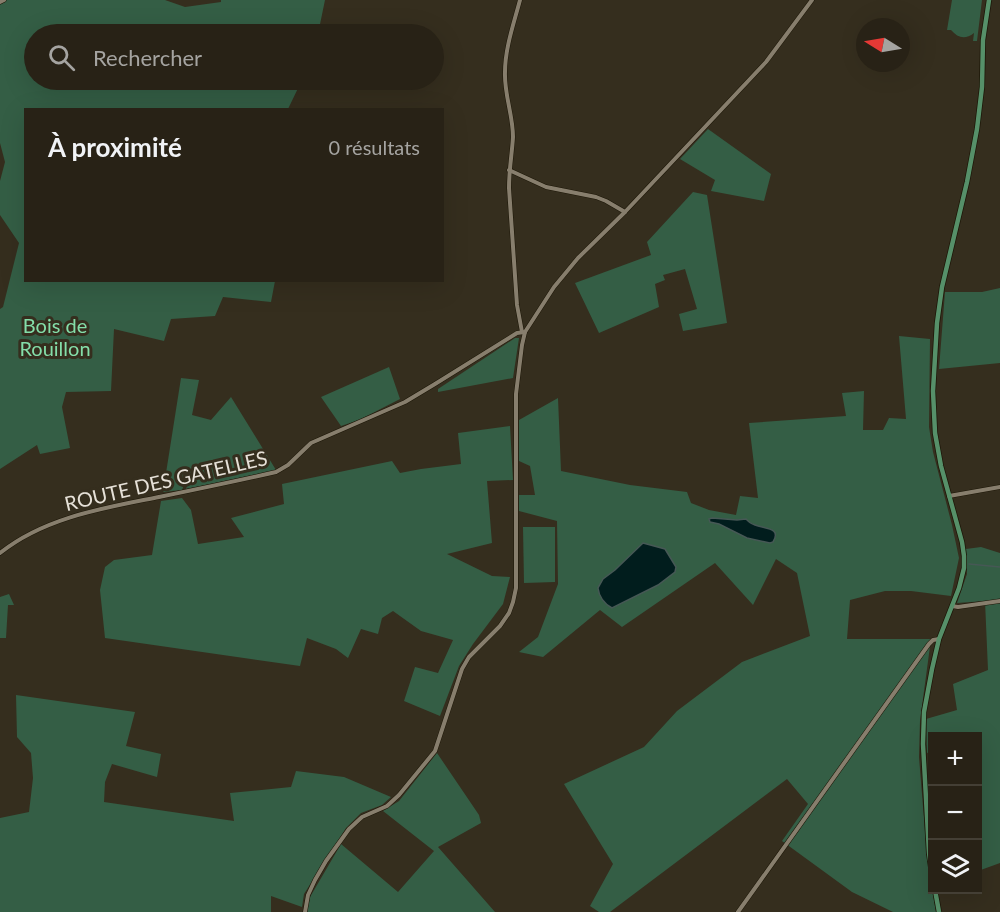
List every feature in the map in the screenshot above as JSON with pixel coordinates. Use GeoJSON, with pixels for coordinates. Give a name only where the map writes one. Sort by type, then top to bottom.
{"type":"FeatureCollection","features":[{"type":"Feature","properties":{"kind":"main road"},"geometry":{"type":"LineString","coordinates":[[928,840],[922,744],[924,712],[939,639],[963,578],[964,555],[935,433],[933,391],[937,323],[942,287],[975,146],[981,101],[982,51],[989,0]]}},
{"type":"Feature","properties":{"kind":"main road"},"geometry":{"type":"LineString","coordinates":[[936,894],[939,912]]}},
{"type":"Feature","properties":{"kind":"street"},"geometry":{"type":"LineString","coordinates":[[0,2],[4,0]]}},
{"type":"Feature","properties":{"kind":"street"},"geometry":{"type":"LineString","coordinates":[[305,912],[308,896],[315,880],[348,829],[362,817],[393,801],[435,751],[462,669],[469,657],[500,626],[513,602],[516,588],[516,394],[524,332],[516,294],[508,170],[513,137],[504,73],[520,0]]}},
{"type":"Feature","properties":{"kind":"street"},"geometry":{"type":"LineString","coordinates":[[524,332],[554,287],[572,265],[766,62],[812,0]]}},
{"type":"Feature","properties":{"kind":"street"},"geometry":{"type":"LineString","coordinates":[[508,170],[546,187],[596,197],[624,212]]}},
{"type":"Feature","properties":{"kind":"street","name":"ROUTE DES GATELLES"},"geometry":{"type":"LineString","coordinates":[[0,553],[12,543],[46,525],[100,509],[276,472],[288,465],[311,443],[405,402],[517,333],[524,332]]}},
{"type":"Feature","properties":{"kind":"street"},"geometry":{"type":"LineString","coordinates":[[949,496],[1000,487]]}},
{"type":"Feature","properties":{"kind":"street"},"geometry":{"type":"LineString","coordinates":[[952,606],[1000,601]]}},
{"type":"Feature","properties":{"kind":"street"},"geometry":{"type":"LineString","coordinates":[[738,912],[929,644],[939,639]]}},
{"type":"Feature","properties":{"kind":"green space","name":"Bois de Rouillon"},"geometry":{"type":"Polygon","coordinates":[[[0,0],[165,0],[185,7],[221,2],[221,0],[325,0],[320,24],[24,24],[24,90],[297,90],[288,108],[24,108],[24,282],[275,282],[271,302],[223,297],[215,316],[171,319],[164,341],[114,329],[111,391],[66,392],[62,407],[70,448],[40,454],[37,445],[0,469],[0,309],[3,307],[19,243],[0,215],[0,181],[5,162],[0,143],[0,0]]]}},
{"type":"Feature","properties":{"kind":"green space"},"geometry":{"type":"Polygon","coordinates":[[[952,0],[982,0],[977,41],[973,41],[974,33],[968,37],[962,37],[947,30],[952,0]]]}},
{"type":"Feature","properties":{"kind":"green space"},"geometry":{"type":"Polygon","coordinates":[[[708,129],[771,174],[764,201],[711,191],[715,180],[680,159],[708,129]]]}},
{"type":"Feature","properties":{"kind":"green space"},"geometry":{"type":"Polygon","coordinates":[[[693,192],[707,195],[727,323],[683,331],[679,314],[697,309],[685,269],[663,275],[665,280],[655,284],[659,307],[599,333],[575,283],[651,255],[647,242],[693,192]]]}},
{"type":"Feature","properties":{"kind":"green space"},"geometry":{"type":"Polygon","coordinates":[[[1000,288],[1000,363],[939,369],[945,292],[982,292],[1000,288]]]}},
{"type":"Feature","properties":{"kind":"green space"},"geometry":{"type":"Polygon","coordinates":[[[899,336],[930,339],[929,427],[959,558],[951,596],[911,591],[885,591],[850,600],[847,639],[931,639],[920,721],[919,757],[928,862],[928,894],[933,894],[936,912],[893,912],[852,892],[782,841],[808,804],[787,779],[610,912],[599,912],[590,906],[613,864],[564,784],[644,747],[677,711],[742,662],[810,636],[797,573],[776,559],[753,605],[715,563],[622,627],[600,610],[543,657],[519,652],[538,637],[558,584],[557,521],[519,511],[519,495],[535,495],[530,466],[519,461],[519,420],[558,398],[561,471],[630,485],[687,492],[691,503],[709,510],[736,515],[740,496],[758,498],[749,423],[846,416],[842,393],[864,391],[863,430],[883,430],[889,418],[906,419],[899,336]]]}},
{"type":"Feature","properties":{"kind":"green space"},"geometry":{"type":"Polygon","coordinates":[[[515,338],[519,338],[513,378],[438,392],[438,389],[515,338]]]}},
{"type":"Feature","properties":{"kind":"green space"},"geometry":{"type":"Polygon","coordinates":[[[389,367],[400,399],[359,420],[341,426],[321,397],[389,367]]]}},
{"type":"Feature","properties":{"kind":"green space"},"geometry":{"type":"Polygon","coordinates":[[[181,378],[199,380],[192,415],[211,420],[231,397],[276,470],[186,489],[187,486],[184,485],[182,490],[163,492],[181,378]]]}},
{"type":"Feature","properties":{"kind":"green space"},"geometry":{"type":"Polygon","coordinates":[[[510,426],[513,480],[487,481],[492,543],[447,554],[492,576],[510,577],[503,604],[459,666],[440,716],[404,701],[415,667],[438,673],[453,640],[421,631],[393,611],[382,618],[378,634],[361,629],[348,658],[336,649],[307,638],[300,666],[105,638],[100,590],[105,567],[114,560],[152,555],[161,501],[182,498],[191,510],[198,544],[244,537],[231,518],[284,504],[282,484],[392,461],[400,473],[461,464],[458,433],[510,426]]]}},
{"type":"Feature","properties":{"kind":"green space"},"geometry":{"type":"Polygon","coordinates":[[[523,527],[555,527],[555,582],[524,583],[523,527]]]}},
{"type":"Feature","properties":{"kind":"green space"},"geometry":{"type":"Polygon","coordinates":[[[981,547],[1000,553],[1000,863],[982,870],[982,732],[928,732],[927,753],[926,719],[957,710],[953,684],[988,670],[985,601],[957,603],[967,574],[966,549],[981,547]]]}},
{"type":"Feature","properties":{"kind":"green space"},"geometry":{"type":"Polygon","coordinates":[[[9,594],[14,605],[8,605],[6,638],[0,638],[0,597],[9,594]]]}},
{"type":"Feature","properties":{"kind":"green space"},"geometry":{"type":"Polygon","coordinates":[[[16,695],[135,712],[126,746],[161,754],[157,777],[112,764],[105,782],[104,802],[234,821],[230,793],[291,787],[296,771],[344,777],[391,797],[382,805],[361,813],[346,828],[304,894],[302,907],[271,896],[271,912],[0,912],[0,818],[29,812],[33,778],[31,753],[17,737],[16,695]]]}},
{"type":"Feature","properties":{"kind":"green space"},"geometry":{"type":"Polygon","coordinates":[[[437,753],[479,815],[481,823],[438,847],[495,912],[307,912],[310,897],[341,844],[398,892],[434,851],[383,811],[399,801],[437,753]]]}},
{"type":"Feature","properties":{"kind":"water"},"geometry":{"type":"Polygon","coordinates":[[[709,519],[746,519],[752,524],[771,529],[775,537],[770,543],[747,538],[710,522],[709,519]]]}},
{"type":"Feature","properties":{"kind":"water"},"geometry":{"type":"Polygon","coordinates":[[[643,543],[665,549],[676,567],[675,572],[658,585],[612,608],[603,600],[598,588],[603,579],[643,543]]]}},
{"type":"Feature","properties":{"kind":"waterway"},"geometry":{"type":"LineString","coordinates":[[969,564],[1000,567]]}}]}
